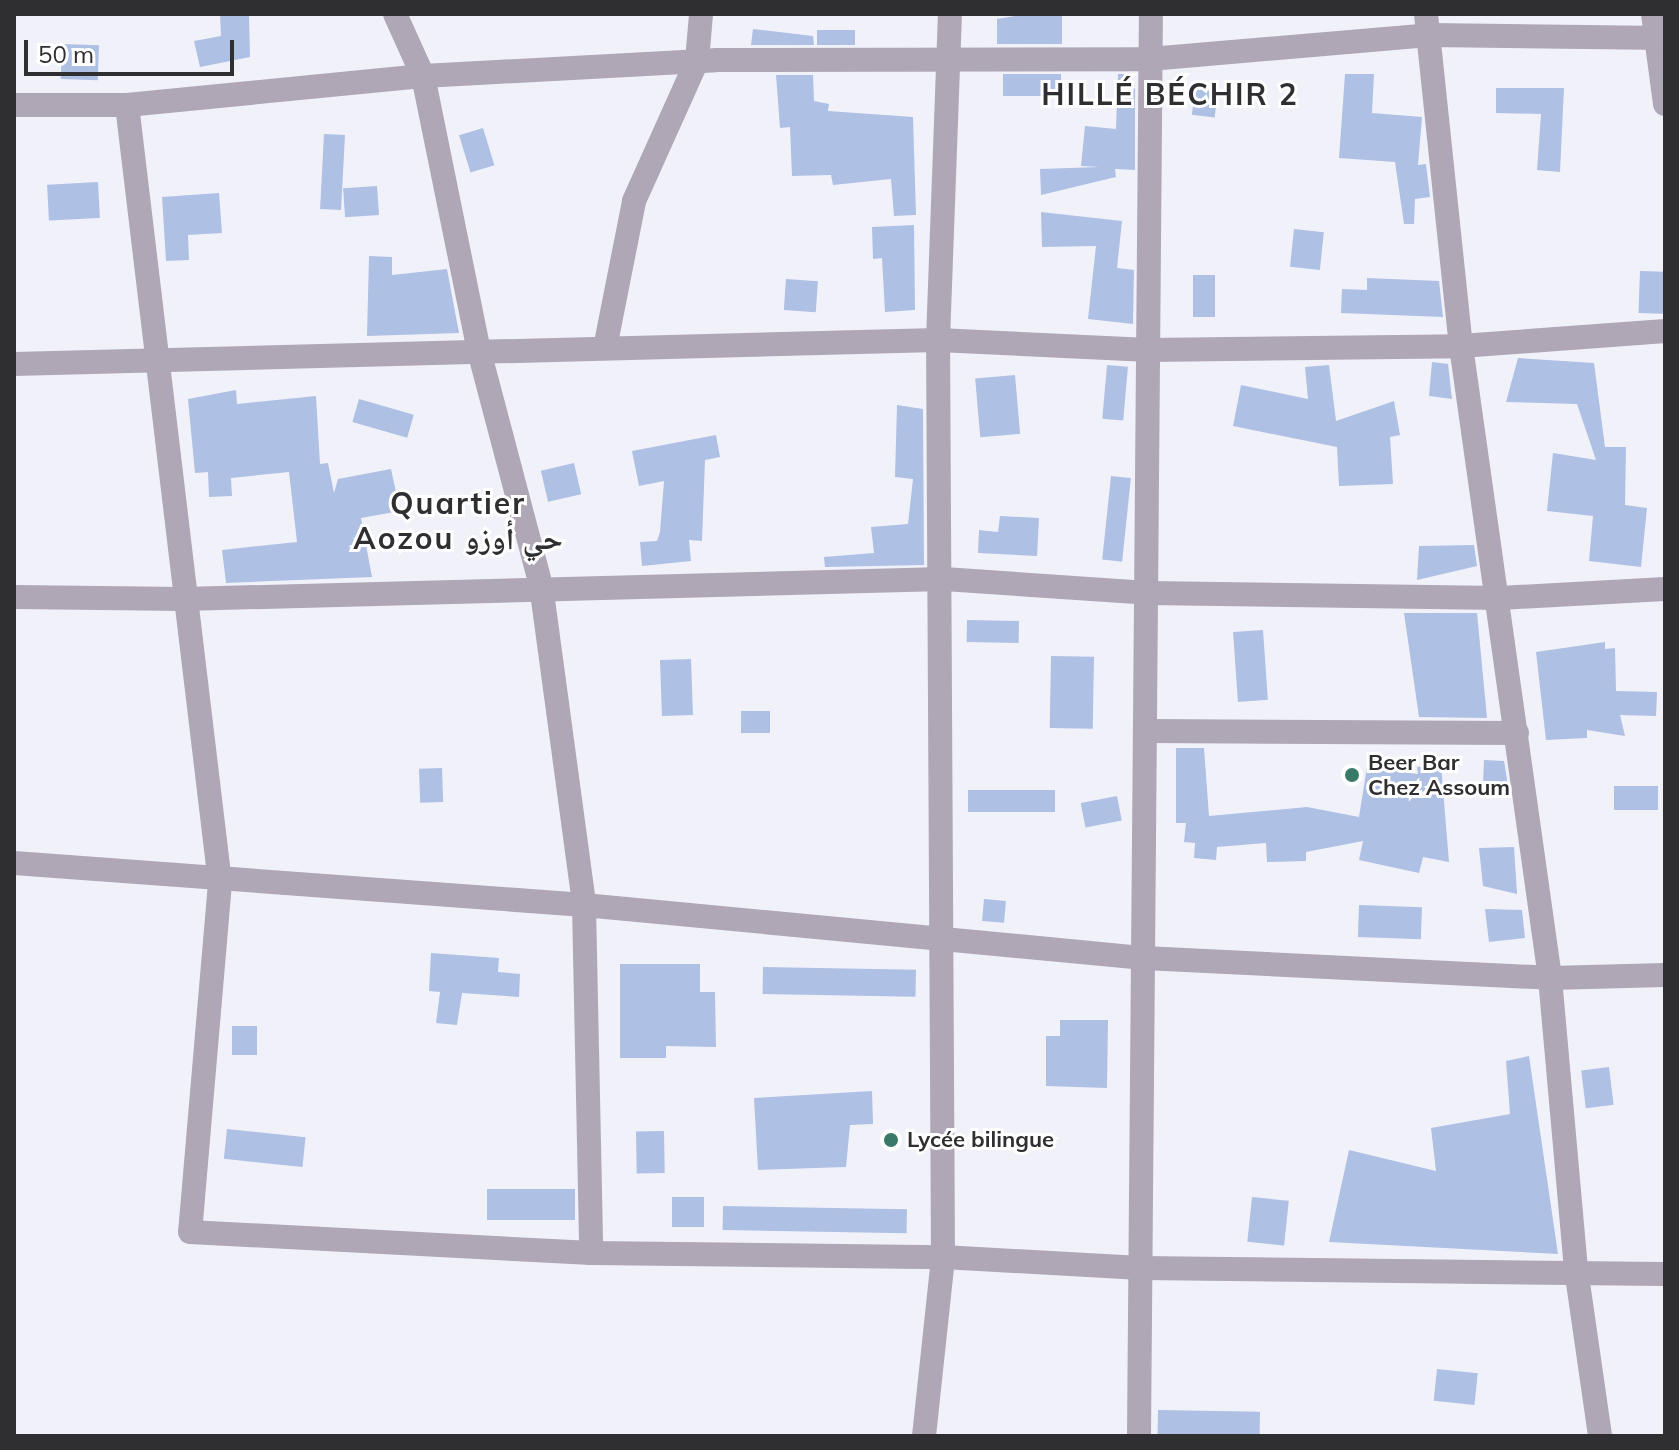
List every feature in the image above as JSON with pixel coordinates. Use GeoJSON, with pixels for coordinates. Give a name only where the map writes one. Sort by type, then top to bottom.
{"type":"FeatureCollection","features":[{"type":"Feature","properties":{"kind":"street"},"geometry":{"type":"LineString","coordinates":[[395,14],[423,76],[479,351],[541,585],[584,905],[591,1253]]}},
{"type":"Feature","properties":{"kind":"street"},"geometry":{"type":"LineString","coordinates":[[605,348],[634,201],[697,61],[701,14]]}},
{"type":"Feature","properties":{"kind":"street"},"geometry":{"type":"LineString","coordinates":[[924,1436],[943,1257],[944,579],[938,340],[950,14]]}},
{"type":"Feature","properties":{"kind":"street"},"geometry":{"type":"LineString","coordinates":[[1139,1436],[1151,14]]}},
{"type":"Feature","properties":{"kind":"street"},"geometry":{"type":"LineString","coordinates":[[1427,24],[1461,346],[1500,598],[1550,978],[1576,1269],[1600,1436]]}},
{"type":"Feature","properties":{"kind":"street"},"geometry":{"type":"LineString","coordinates":[[14,105],[127,105],[423,76],[697,61],[1150,59],[1427,24],[1658,30],[1665,104]]}},
{"type":"Feature","properties":{"kind":"street"},"geometry":{"type":"LineString","coordinates":[[127,105],[220,883],[190,1232],[591,1253],[943,1257],[1141,1268],[1576,1269],[1665,1274]]}},
{"type":"Feature","properties":{"kind":"street"},"geometry":{"type":"LineString","coordinates":[[14,364],[938,340],[1149,350],[1461,346],[1665,331]]}},
{"type":"Feature","properties":{"kind":"street"},"geometry":{"type":"LineString","coordinates":[[14,597],[184,599],[541,585],[944,579],[1148,593],[1500,598],[1665,589]]}},
{"type":"Feature","properties":{"kind":"street"},"geometry":{"type":"LineString","coordinates":[[1147,731],[1517,733]]}},
{"type":"Feature","properties":{"kind":"street"},"geometry":{"type":"LineString","coordinates":[[14,863],[220,883],[584,905],[943,942],[1144,958],[1550,978],[1665,975]]}},
{"type":"Feature","properties":{"kind":"building"},"geometry":{"type":"Polygon","coordinates":[[[220,14],[249,14],[250,57],[200,67],[194,41],[221,36],[220,14]]]}},
{"type":"Feature","properties":{"kind":"building"},"geometry":{"type":"Polygon","coordinates":[[[1027,14],[1062,14],[1062,44],[997,44],[997,19],[1027,14]]]}},
{"type":"Feature","properties":{"kind":"building"},"geometry":{"type":"Polygon","coordinates":[[[753,29],[813,36],[814,45],[751,45],[753,29]]]}},
{"type":"Feature","properties":{"kind":"building"},"geometry":{"type":"Polygon","coordinates":[[[817,30],[855,30],[855,45],[817,45],[817,30]]]}},
{"type":"Feature","properties":{"kind":"building"},"geometry":{"type":"Polygon","coordinates":[[[62,44],[99,45],[98,80],[61,79],[62,44]]]}},
{"type":"Feature","properties":{"kind":"building"},"geometry":{"type":"Polygon","coordinates":[[[1003,74],[1061,74],[1061,96],[1003,96],[1003,74]]]}},
{"type":"Feature","properties":{"kind":"building"},"geometry":{"type":"Polygon","coordinates":[[[1118,74],[1126,74],[1129,88],[1135,88],[1135,170],[1115,169],[1116,177],[1041,195],[1040,169],[1099,167],[1081,166],[1085,126],[1116,129],[1118,74]]]}},
{"type":"Feature","properties":{"kind":"building"},"geometry":{"type":"Polygon","coordinates":[[[1345,74],[1374,74],[1372,113],[1422,117],[1418,165],[1426,164],[1430,197],[1415,199],[1414,224],[1404,224],[1395,162],[1339,158],[1345,74]]]}},
{"type":"Feature","properties":{"kind":"building"},"geometry":{"type":"Polygon","coordinates":[[[776,75],[813,75],[814,101],[829,104],[828,111],[913,117],[916,215],[894,216],[891,179],[833,185],[831,175],[792,176],[790,127],[780,128],[776,75]]]}},
{"type":"Feature","properties":{"kind":"building"},"geometry":{"type":"Polygon","coordinates":[[[1496,88],[1564,88],[1560,172],[1537,170],[1541,114],[1496,113],[1496,88]]]}},
{"type":"Feature","properties":{"kind":"building"},"geometry":{"type":"Polygon","coordinates":[[[1195,89],[1218,92],[1215,118],[1192,115],[1195,89]]]}},
{"type":"Feature","properties":{"kind":"building"},"geometry":{"type":"Polygon","coordinates":[[[483,128],[494,165],[470,173],[459,135],[483,128]]]}},
{"type":"Feature","properties":{"kind":"building"},"geometry":{"type":"Polygon","coordinates":[[[324,134],[345,135],[341,210],[320,209],[324,134]]]}},
{"type":"Feature","properties":{"kind":"building"},"geometry":{"type":"Polygon","coordinates":[[[98,182],[100,218],[49,221],[47,185],[98,182]]]}},
{"type":"Feature","properties":{"kind":"building"},"geometry":{"type":"Polygon","coordinates":[[[377,186],[379,215],[345,217],[343,188],[377,186]]]}},
{"type":"Feature","properties":{"kind":"building"},"geometry":{"type":"Polygon","coordinates":[[[219,193],[222,233],[188,235],[189,260],[166,261],[162,197],[219,193]]]}},
{"type":"Feature","properties":{"kind":"building"},"geometry":{"type":"Polygon","coordinates":[[[1041,212],[1122,221],[1117,268],[1134,270],[1133,324],[1088,319],[1096,246],[1042,247],[1041,212]]]}},
{"type":"Feature","properties":{"kind":"building"},"geometry":{"type":"Polygon","coordinates":[[[914,225],[915,310],[885,312],[882,258],[873,259],[872,227],[914,225]]]}},
{"type":"Feature","properties":{"kind":"building"},"geometry":{"type":"Polygon","coordinates":[[[1294,229],[1324,232],[1320,270],[1290,267],[1294,229]]]}},
{"type":"Feature","properties":{"kind":"building"},"geometry":{"type":"Polygon","coordinates":[[[369,256],[392,257],[392,275],[447,269],[459,333],[367,336],[369,256]]]}},
{"type":"Feature","properties":{"kind":"building"},"geometry":{"type":"Polygon","coordinates":[[[1640,271],[1665,272],[1664,314],[1639,313],[1640,271]]]}},
{"type":"Feature","properties":{"kind":"building"},"geometry":{"type":"Polygon","coordinates":[[[1193,275],[1215,275],[1215,317],[1193,317],[1193,275]]]}},
{"type":"Feature","properties":{"kind":"building"},"geometry":{"type":"Polygon","coordinates":[[[1367,278],[1439,281],[1443,317],[1341,313],[1342,289],[1367,290],[1367,278]]]}},
{"type":"Feature","properties":{"kind":"building"},"geometry":{"type":"Polygon","coordinates":[[[786,279],[818,281],[816,312],[784,310],[786,279]]]}},
{"type":"Feature","properties":{"kind":"building"},"geometry":{"type":"Polygon","coordinates":[[[1518,358],[1594,363],[1605,447],[1626,447],[1625,505],[1647,508],[1641,567],[1589,561],[1593,516],[1547,511],[1553,453],[1596,460],[1577,404],[1506,402],[1518,358]]]}},
{"type":"Feature","properties":{"kind":"building"},"geometry":{"type":"Polygon","coordinates":[[[1432,362],[1448,364],[1452,399],[1429,396],[1432,362]]]}},
{"type":"Feature","properties":{"kind":"building"},"geometry":{"type":"Polygon","coordinates":[[[1107,365],[1128,367],[1123,421],[1102,419],[1107,365]]]}},
{"type":"Feature","properties":{"kind":"building"},"geometry":{"type":"Polygon","coordinates":[[[1329,365],[1336,421],[1394,401],[1400,435],[1390,437],[1393,484],[1339,486],[1337,447],[1233,426],[1241,385],[1308,399],[1305,367],[1329,365]]]}},
{"type":"Feature","properties":{"kind":"building"},"geometry":{"type":"Polygon","coordinates":[[[1015,375],[1020,434],[980,437],[975,378],[1015,375]]]}},
{"type":"Feature","properties":{"kind":"building"},"geometry":{"type":"Polygon","coordinates":[[[236,390],[237,404],[316,396],[320,464],[328,463],[334,493],[338,479],[391,469],[400,511],[361,518],[372,577],[226,583],[222,550],[297,542],[289,472],[231,478],[232,496],[209,497],[208,472],[195,473],[188,399],[236,390]]]}},
{"type":"Feature","properties":{"kind":"building"},"geometry":{"type":"Polygon","coordinates":[[[359,399],[414,415],[407,438],[352,422],[359,399]]]}},
{"type":"Feature","properties":{"kind":"building"},"geometry":{"type":"Polygon","coordinates":[[[897,405],[923,409],[924,565],[825,567],[824,557],[874,553],[871,527],[908,524],[913,479],[895,477],[897,405]]]}},
{"type":"Feature","properties":{"kind":"building"},"geometry":{"type":"Polygon","coordinates":[[[716,435],[720,457],[705,460],[702,541],[689,540],[691,561],[642,566],[640,542],[657,541],[660,532],[664,481],[639,486],[632,451],[716,435]]]}},
{"type":"Feature","properties":{"kind":"building"},"geometry":{"type":"Polygon","coordinates":[[[574,463],[581,494],[548,502],[541,471],[574,463]]]}},
{"type":"Feature","properties":{"kind":"building"},"geometry":{"type":"Polygon","coordinates":[[[1111,476],[1131,478],[1122,562],[1102,560],[1111,476]]]}},
{"type":"Feature","properties":{"kind":"building"},"geometry":{"type":"Polygon","coordinates":[[[1000,516],[1039,518],[1037,556],[978,553],[979,530],[998,532],[1000,516]]]}},
{"type":"Feature","properties":{"kind":"building"},"geometry":{"type":"Polygon","coordinates":[[[1474,545],[1477,566],[1417,580],[1419,546],[1474,545]]]}},
{"type":"Feature","properties":{"kind":"building"},"geometry":{"type":"Polygon","coordinates":[[[1404,613],[1477,613],[1487,718],[1419,717],[1404,613]]]}},
{"type":"Feature","properties":{"kind":"building"},"geometry":{"type":"Polygon","coordinates":[[[967,620],[1019,621],[1019,643],[967,642],[967,620]]]}},
{"type":"Feature","properties":{"kind":"building"},"geometry":{"type":"Polygon","coordinates":[[[1263,630],[1268,700],[1238,702],[1233,632],[1263,630]]]}},
{"type":"Feature","properties":{"kind":"building"},"geometry":{"type":"Polygon","coordinates":[[[1605,642],[1605,649],[1615,648],[1616,691],[1657,692],[1656,716],[1620,715],[1625,736],[1587,730],[1587,738],[1546,740],[1536,652],[1605,642]]]}},
{"type":"Feature","properties":{"kind":"building"},"geometry":{"type":"Polygon","coordinates":[[[1051,656],[1094,657],[1093,729],[1050,728],[1051,656]]]}},
{"type":"Feature","properties":{"kind":"building"},"geometry":{"type":"Polygon","coordinates":[[[691,659],[693,715],[662,716],[660,660],[691,659]]]}},
{"type":"Feature","properties":{"kind":"building"},"geometry":{"type":"Polygon","coordinates":[[[741,711],[770,711],[770,733],[741,733],[741,711]]]}},
{"type":"Feature","properties":{"kind":"building"},"geometry":{"type":"Polygon","coordinates":[[[1176,748],[1204,748],[1209,816],[1307,807],[1359,817],[1367,767],[1418,774],[1417,767],[1441,765],[1449,862],[1423,857],[1419,873],[1359,860],[1363,841],[1306,852],[1306,861],[1267,862],[1266,843],[1217,847],[1216,860],[1194,858],[1195,843],[1184,842],[1186,823],[1176,823],[1176,748]]]}},
{"type":"Feature","properties":{"kind":"building"},"geometry":{"type":"Polygon","coordinates":[[[1484,760],[1504,761],[1508,786],[1483,784],[1484,760]]]}},
{"type":"Feature","properties":{"kind":"building"},"geometry":{"type":"Polygon","coordinates":[[[442,768],[443,802],[420,803],[419,769],[442,768]]]}},
{"type":"Feature","properties":{"kind":"building"},"geometry":{"type":"Polygon","coordinates":[[[1614,786],[1658,786],[1658,810],[1614,810],[1614,786]]]}},
{"type":"Feature","properties":{"kind":"building"},"geometry":{"type":"Polygon","coordinates":[[[968,790],[1055,790],[1055,812],[968,812],[968,790]]]}},
{"type":"Feature","properties":{"kind":"building"},"geometry":{"type":"Polygon","coordinates":[[[1117,796],[1122,821],[1085,828],[1081,803],[1117,796]]]}},
{"type":"Feature","properties":{"kind":"building"},"geometry":{"type":"Polygon","coordinates":[[[1514,847],[1517,894],[1483,886],[1479,848],[1514,847]]]}},
{"type":"Feature","properties":{"kind":"building"},"geometry":{"type":"Polygon","coordinates":[[[984,899],[1006,901],[1004,923],[982,921],[984,899]]]}},
{"type":"Feature","properties":{"kind":"building"},"geometry":{"type":"Polygon","coordinates":[[[1359,905],[1422,907],[1421,939],[1358,937],[1359,905]]]}},
{"type":"Feature","properties":{"kind":"building"},"geometry":{"type":"Polygon","coordinates":[[[1485,909],[1522,910],[1525,938],[1489,942],[1485,909]]]}},
{"type":"Feature","properties":{"kind":"building"},"geometry":{"type":"Polygon","coordinates":[[[431,953],[499,958],[498,972],[520,974],[519,997],[462,993],[457,1025],[436,1023],[440,992],[429,991],[431,953]]]}},
{"type":"Feature","properties":{"kind":"building"},"geometry":{"type":"Polygon","coordinates":[[[620,964],[700,964],[700,992],[715,992],[716,1047],[666,1046],[666,1058],[620,1058],[620,964]]]}},
{"type":"Feature","properties":{"kind":"building"},"geometry":{"type":"Polygon","coordinates":[[[763,967],[916,970],[916,997],[763,994],[763,967]]]}},
{"type":"Feature","properties":{"kind":"building"},"geometry":{"type":"Polygon","coordinates":[[[1060,1020],[1108,1020],[1107,1088],[1046,1086],[1046,1036],[1060,1036],[1060,1020]]]}},
{"type":"Feature","properties":{"kind":"building"},"geometry":{"type":"Polygon","coordinates":[[[232,1026],[257,1026],[257,1055],[232,1055],[232,1026]]]}},
{"type":"Feature","properties":{"kind":"building"},"geometry":{"type":"Polygon","coordinates":[[[1529,1056],[1558,1254],[1329,1242],[1349,1150],[1436,1171],[1431,1128],[1510,1114],[1506,1061],[1529,1056]]]}},
{"type":"Feature","properties":{"kind":"building"},"geometry":{"type":"Polygon","coordinates":[[[1609,1067],[1614,1105],[1586,1108],[1581,1070],[1609,1067]]]}},
{"type":"Feature","properties":{"kind":"building"},"geometry":{"type":"Polygon","coordinates":[[[872,1091],[873,1124],[850,1125],[846,1167],[758,1170],[754,1098],[872,1091]]]}},
{"type":"Feature","properties":{"kind":"building"},"geometry":{"type":"Polygon","coordinates":[[[227,1129],[306,1137],[302,1167],[224,1159],[227,1129]]]}},
{"type":"Feature","properties":{"kind":"building"},"geometry":{"type":"Polygon","coordinates":[[[636,1131],[664,1131],[665,1173],[637,1173],[636,1131]]]}},
{"type":"Feature","properties":{"kind":"building"},"geometry":{"type":"Polygon","coordinates":[[[487,1189],[575,1189],[575,1220],[487,1220],[487,1189]]]}},
{"type":"Feature","properties":{"kind":"building"},"geometry":{"type":"Polygon","coordinates":[[[672,1197],[704,1197],[704,1227],[672,1227],[672,1197]]]}},
{"type":"Feature","properties":{"kind":"building"},"geometry":{"type":"Polygon","coordinates":[[[1252,1197],[1289,1201],[1284,1246],[1247,1242],[1252,1197]]]}},
{"type":"Feature","properties":{"kind":"building"},"geometry":{"type":"Polygon","coordinates":[[[723,1206],[907,1209],[907,1233],[723,1230],[723,1206]]]}},
{"type":"Feature","properties":{"kind":"building"},"geometry":{"type":"Polygon","coordinates":[[[1437,1369],[1478,1373],[1474,1405],[1434,1401],[1437,1369]]]}},
{"type":"Feature","properties":{"kind":"building"},"geometry":{"type":"Polygon","coordinates":[[[1158,1410],[1260,1412],[1260,1436],[1158,1436],[1158,1410]]]}},
{"type":"Feature","properties":{"kind":"place","name":"Beer Bar Chez Assoum"},"geometry":{"type":"Point","coordinates":[1352,775]}},
{"type":"Feature","properties":{"kind":"place","name":"Lycée bilingue"},"geometry":{"type":"Point","coordinates":[891,1140]}},
{"type":"Feature","properties":{"kind":"district","name":"HILLÉ BÉCHIR 2"},"geometry":{"type":"Point","coordinates":[1170,94]}},
{"type":"Feature","properties":{"kind":"district","name":"Quartier Aozou حي أوزو"},"geometry":{"type":"Point","coordinates":[458,520]}}]}
